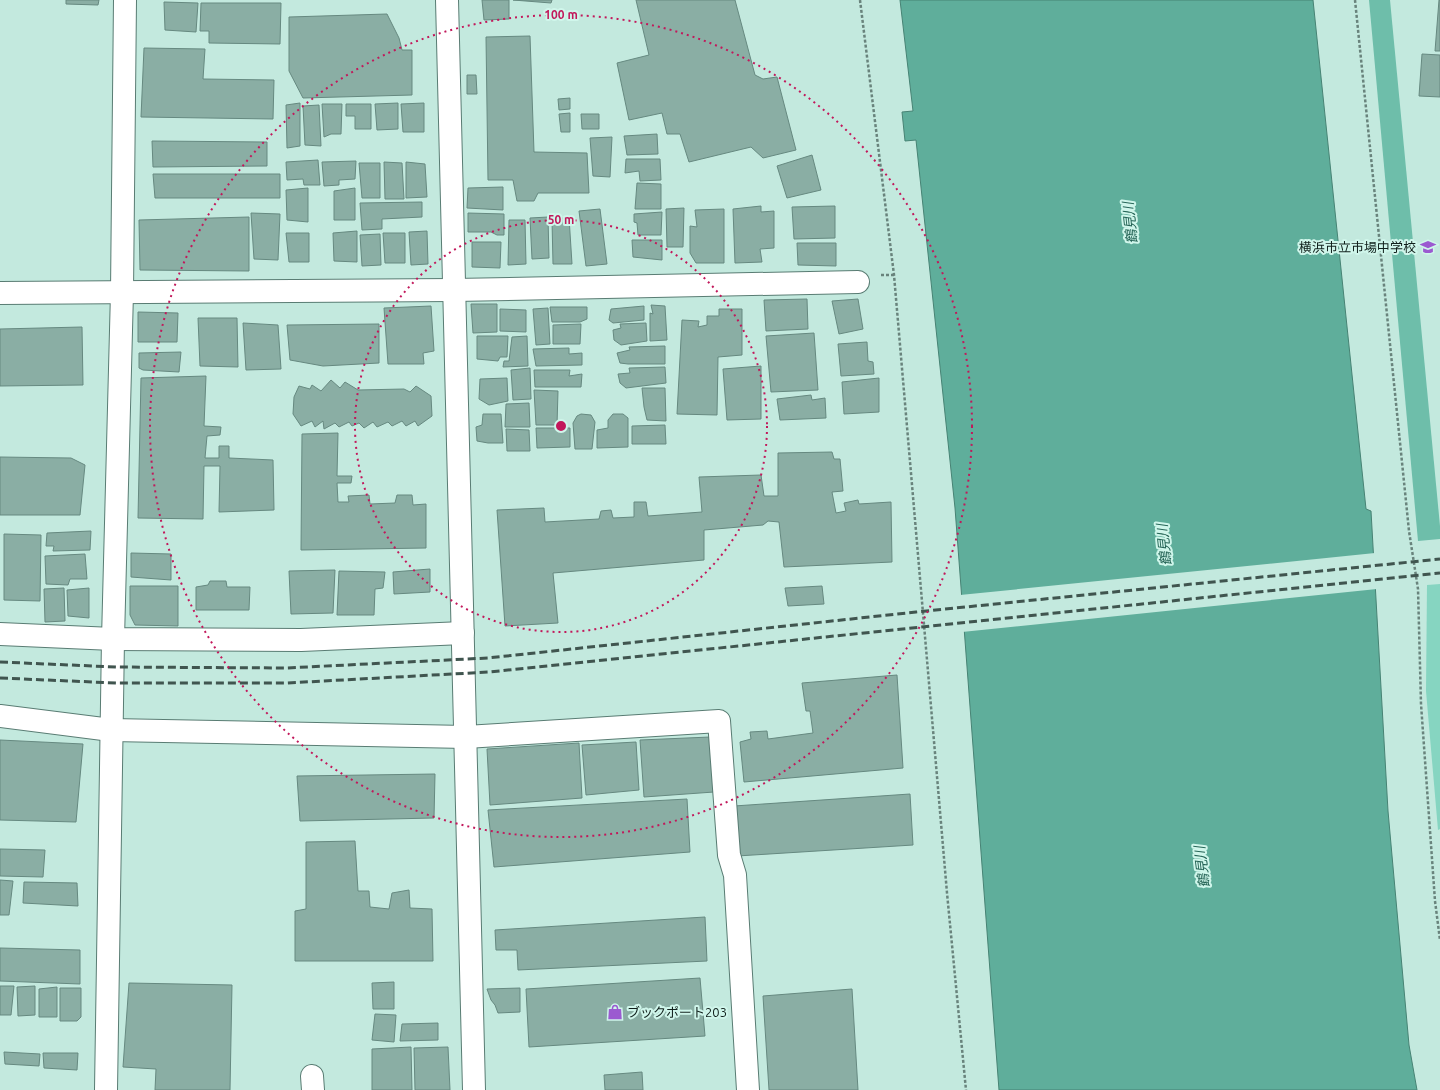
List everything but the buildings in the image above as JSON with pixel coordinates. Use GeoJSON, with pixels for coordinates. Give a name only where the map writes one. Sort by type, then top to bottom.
{"type":"FeatureCollection","features":[{"type":"Feature","properties":{"kind":"street"},"geometry":{"type":"LineString","coordinates":[[106,1090],[111,730],[122,292],[126,0]]}},
{"type":"Feature","properties":{"kind":"street"},"geometry":{"type":"LineString","coordinates":[[447,0],[474,1090]]}},
{"type":"Feature","properties":{"kind":"street"},"geometry":{"type":"LineString","coordinates":[[0,293],[454,290],[858,282]]}},
{"type":"Feature","properties":{"kind":"street"},"geometry":{"type":"LineString","coordinates":[[0,634],[113,640],[301,640],[463,633]]}},
{"type":"Feature","properties":{"kind":"street"},"geometry":{"type":"LineString","coordinates":[[0,716],[111,730],[466,737],[719,721],[729,856],[735,875],[748,1090]]}},
{"type":"Feature","properties":{"kind":"path"},"geometry":{"type":"LineString","coordinates":[[860,0],[894,275],[945,870],[966,1090]]}},
{"type":"Feature","properties":{"kind":"path"},"geometry":{"type":"LineString","coordinates":[[1355,0],[1408,531],[1418,590],[1421,704],[1435,901],[1440,940]]}},
{"type":"Feature","properties":{"kind":"path"},"geometry":{"type":"LineString","coordinates":[[1435,901],[1440,901]]}},
{"type":"Feature","properties":{"kind":"shaded area"},"geometry":{"type":"Polygon","coordinates":[[[1369,0],[1390,0],[1440,526],[1440,539],[1418,541],[1369,0]]]}},
{"type":"Feature","properties":{"kind":"shaded area"},"geometry":{"type":"Polygon","coordinates":[[[1440,584],[1440,829],[1438,830],[1426,691],[1427,585],[1440,584]]]}},
{"type":"Feature","properties":{"kind":"water","name":"鶴見川"},"geometry":{"type":"Polygon","coordinates":[[[900,0],[1313,0],[1366,509],[1371,511],[1388,811],[1409,1045],[1417,1090],[999,1090],[955,508],[916,140],[905,141],[902,112],[913,111],[900,0]]]}},
{"type":"Feature","properties":{"kind":"pier"},"geometry":{"type":"Polygon","coordinates":[[[1375,553],[1377,589],[962,632],[960,595],[1375,553]]]}},
{"type":"Feature","properties":{"kind":"railway"},"geometry":{"type":"LineString","coordinates":[[0,662],[116,667],[286,668],[488,658],[916,612],[1440,559]]}},
{"type":"Feature","properties":{"kind":"railway"},"geometry":{"type":"LineString","coordinates":[[0,678],[116,683],[287,683],[489,672],[1440,573]]}},
{"type":"Feature","properties":{"kind":"place","name":"横浜市立市場中学校"},"geometry":{"type":"Point","coordinates":[1428,247]}},
{"type":"Feature","properties":{"kind":"place","name":"ブックポート203"},"geometry":{"type":"Point","coordinates":[615,1012]}}]}
